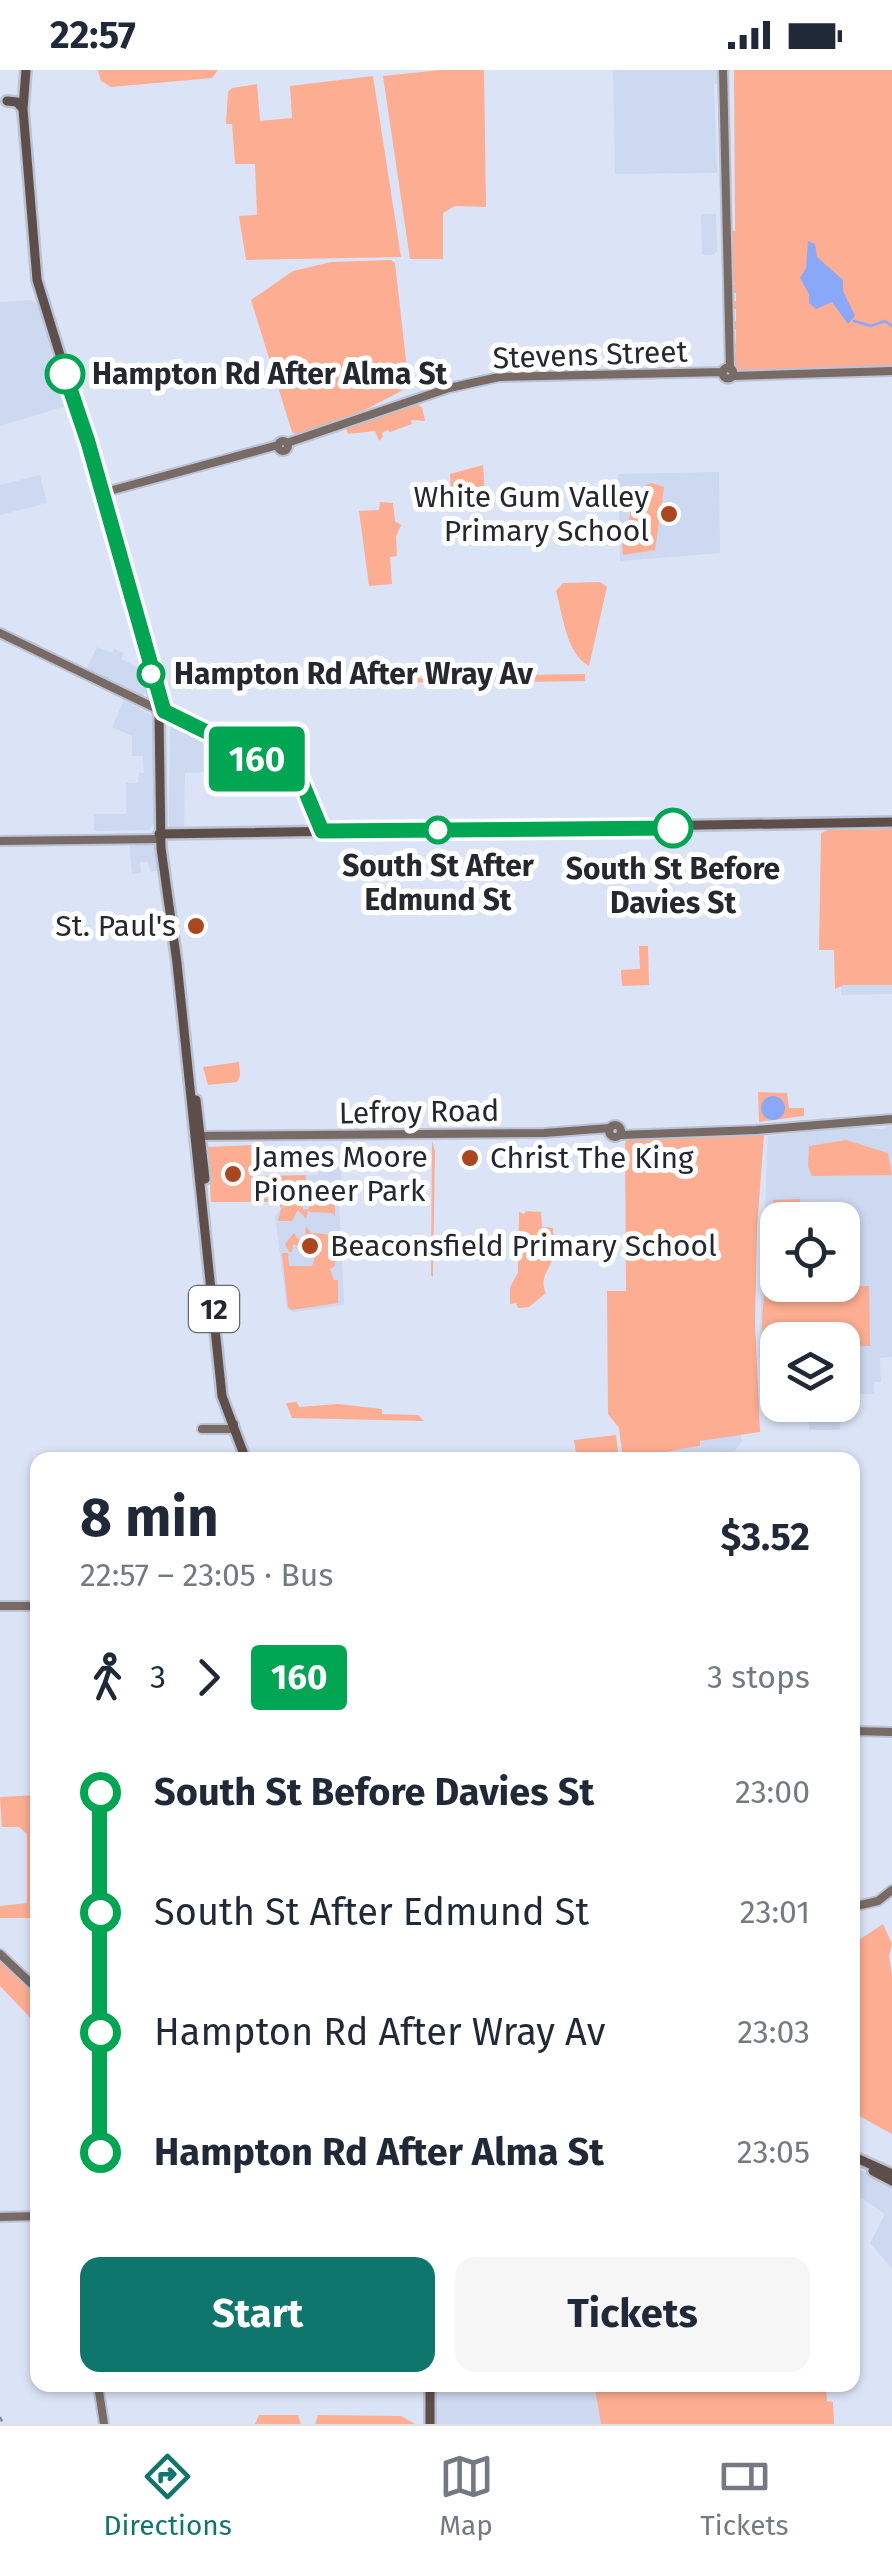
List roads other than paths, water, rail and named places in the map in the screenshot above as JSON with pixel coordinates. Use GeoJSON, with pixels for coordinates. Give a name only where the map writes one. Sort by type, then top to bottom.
{"type":"FeatureCollection","features":[{"type":"Feature","properties":{"kind":"main road","name":"12"},"geometry":{"type":"LineString","coordinates":[[28,70],[42,279],[104,493],[161,713],[162,837],[225,1380],[233,1424],[245,1452]]}},
{"type":"Feature","properties":{"kind":"main road","name":"12"},"geometry":{"type":"LineString","coordinates":[[28,70],[23,108],[37,280],[104,493]]}},
{"type":"Feature","properties":{"kind":"main road"},"geometry":{"type":"LineString","coordinates":[[8,101],[23,108]]}},
{"type":"Feature","properties":{"kind":"main road","name":"12"},"geometry":{"type":"LineString","coordinates":[[152,678],[161,713]]}},
{"type":"Feature","properties":{"kind":"main road"},"geometry":{"type":"LineString","coordinates":[[162,837],[892,825]]}},
{"type":"Feature","properties":{"kind":"main road"},"geometry":{"type":"LineString","coordinates":[[162,837],[642,828]]}},
{"type":"Feature","properties":{"kind":"main road"},"geometry":{"type":"LineString","coordinates":[[860,2160],[892,2178]]}},
{"type":"Feature","properties":{"kind":"main road"},"geometry":{"type":"LineString","coordinates":[[428,2392],[428,2424]]}},
{"type":"Feature","properties":{"kind":"street"},"geometry":{"type":"LineString","coordinates":[[723,70],[728,370]]}},
{"type":"Feature","properties":{"kind":"street","name":"Stevens Street"},"geometry":{"type":"LineString","coordinates":[[104,493],[283,446],[437,392],[499,378],[712,374],[728,370],[744,374],[892,371]]}},
{"type":"Feature","properties":{"kind":"street"},"geometry":{"type":"LineString","coordinates":[[0,632],[294,777],[303,788],[315,837]]}},
{"type":"Feature","properties":{"kind":"street"},"geometry":{"type":"LineString","coordinates":[[141,701],[153,690]]}},
{"type":"Feature","properties":{"kind":"street"},"geometry":{"type":"LineString","coordinates":[[0,838],[162,837]]}},
{"type":"Feature","properties":{"kind":"street","name":"Lefroy Road"},"geometry":{"type":"LineString","coordinates":[[198,1139],[616,1132],[892,1117]]}},
{"type":"Feature","properties":{"kind":"street"},"geometry":{"type":"LineString","coordinates":[[233,1424],[202,1429],[217,1425],[233,1424]]}},
{"type":"Feature","properties":{"kind":"street"},"geometry":{"type":"LineString","coordinates":[[0,1604],[30,1604]]}},
{"type":"Feature","properties":{"kind":"street"},"geometry":{"type":"LineString","coordinates":[[860,1731],[892,1732]]}},
{"type":"Feature","properties":{"kind":"street"},"geometry":{"type":"LineString","coordinates":[[860,1905],[878,1901],[892,1890]]}},
{"type":"Feature","properties":{"kind":"street"},"geometry":{"type":"LineString","coordinates":[[0,1954],[30,1982]]}},
{"type":"Feature","properties":{"kind":"street"},"geometry":{"type":"LineString","coordinates":[[0,2217],[30,2216]]}},
{"type":"Feature","properties":{"kind":"street"},"geometry":{"type":"LineString","coordinates":[[99,2392],[104,2424]]}},
{"type":"Feature","properties":{"kind":"water"},"geometry":{"type":"Polygon","coordinates":[[[808,241],[815,244],[817,257],[843,280],[843,291],[855,316],[848,324],[832,302],[816,309],[809,303],[809,294],[800,278],[806,268],[808,241]]]}},
{"type":"Feature","properties":{"kind":"water"},"geometry":{"type":"Polygon","coordinates":[[[773,1096],[785,1108],[773,1120],[761,1108],[773,1096]]]}},
{"type":"Feature","properties":{"kind":"waterway"},"geometry":{"type":"LineString","coordinates":[[854,321],[871,326],[885,321],[892,326]]}},
{"type":"Feature","properties":{"kind":"railway"},"geometry":{"type":"LineString","coordinates":[[0,2417],[3,2424]]}},
{"type":"Feature","properties":{"kind":"place","name":"Hampton Rd After Alma St"},"geometry":{"type":"Point","coordinates":[65,374]}},
{"type":"Feature","properties":{"kind":"place","name":"White Gum Valley Primary School"},"geometry":{"type":"Point","coordinates":[669,514]}},
{"type":"Feature","properties":{"kind":"place","name":"Hampton Rd After Wray Av"},"geometry":{"type":"Point","coordinates":[151,674]}},
{"type":"Feature","properties":{"kind":"place","name":"South St Before Davies St"},"geometry":{"type":"Point","coordinates":[673,828]}},
{"type":"Feature","properties":{"kind":"place","name":"South St After Edmund St"},"geometry":{"type":"Point","coordinates":[438,830]}},
{"type":"Feature","properties":{"kind":"place","name":"St. Paul's"},"geometry":{"type":"Point","coordinates":[196,926]}},
{"type":"Feature","properties":{"kind":"place","name":"Christ The King"},"geometry":{"type":"Point","coordinates":[470,1158]}},
{"type":"Feature","properties":{"kind":"place","name":"James Moore Pioneer Park"},"geometry":{"type":"Point","coordinates":[233,1174]}},
{"type":"Feature","properties":{"kind":"place","name":"Beaconsfield Primary School"},"geometry":{"type":"Point","coordinates":[310,1246]}}]}
